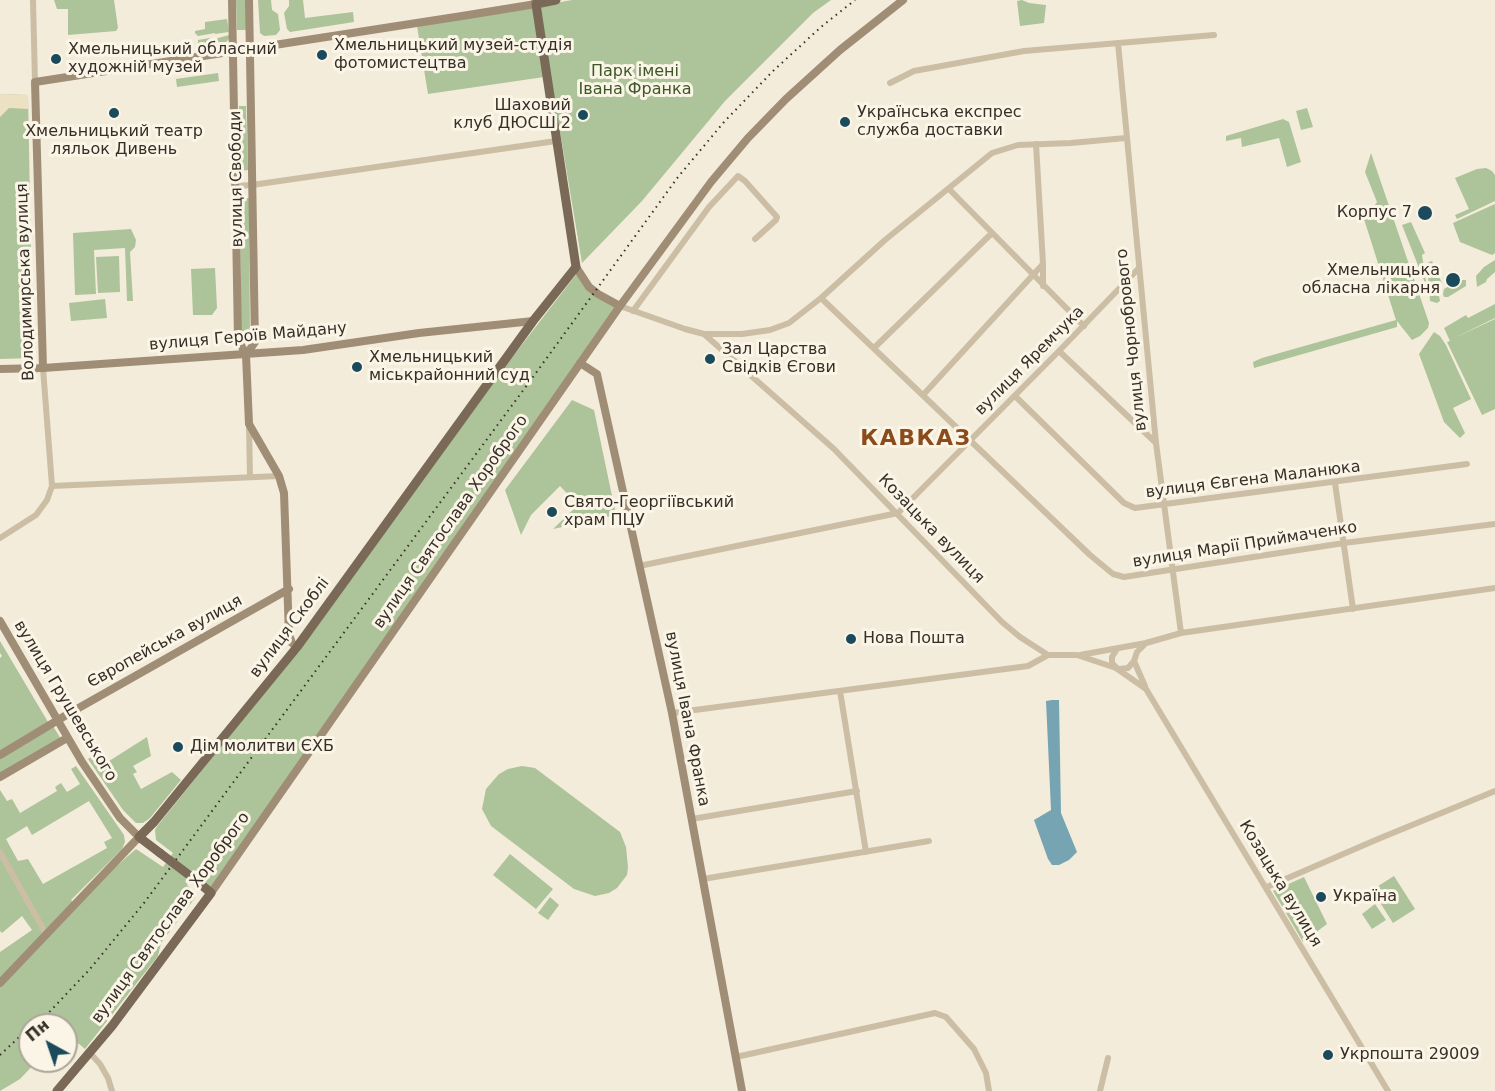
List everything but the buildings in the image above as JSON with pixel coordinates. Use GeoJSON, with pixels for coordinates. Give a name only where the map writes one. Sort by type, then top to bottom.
{"type":"FeatureCollection","features":[{"type":"Feature","properties":{"kind":"main road"},"geometry":{"type":"LineString","coordinates":[[556,0],[536,2],[576,267]]}},
{"type":"Feature","properties":{"kind":"main road","name":"вулиця Скоблі"},"geometry":{"type":"LineString","coordinates":[[139,837],[154,822],[297,647],[533,321],[576,267]]}},
{"type":"Feature","properties":{"kind":"main road","name":"вулиця Грушевського"},"geometry":{"type":"LineString","coordinates":[[139,837],[211,893]]}},
{"type":"Feature","properties":{"kind":"main road","name":"вулиця Святослава Хороброго"},"geometry":{"type":"LineString","coordinates":[[57,1091],[90,1053],[211,893]]}},
{"type":"Feature","properties":{"kind":"street","name":"Володимирська вулиця"},"geometry":{"type":"LineString","coordinates":[[33,0],[43,368],[52,486]]}},
{"type":"Feature","properties":{"kind":"street","name":"вулиця Свободи"},"geometry":{"type":"LineString","coordinates":[[232,0],[238,339],[246,355],[249,424],[279,476],[285,498],[289,635],[297,647]]}},
{"type":"Feature","properties":{"kind":"street","name":"вулиця Свободи"},"geometry":{"type":"LineString","coordinates":[[246,355],[255,342],[249,0]]}},
{"type":"Feature","properties":{"kind":"street","name":"вулиця Святослава Хороброго"},"geometry":{"type":"LineString","coordinates":[[211,893],[679,223],[748,138],[815,73],[903,0]]}},
{"type":"Feature","properties":{"kind":"street"},"geometry":{"type":"LineString","coordinates":[[35,82],[536,2]]}},
{"type":"Feature","properties":{"kind":"street"},"geometry":{"type":"LineString","coordinates":[[890,83],[914,71],[1024,51],[1215,35]]}},
{"type":"Feature","properties":{"kind":"street","name":"вулиця Чорнобрового"},"geometry":{"type":"LineString","coordinates":[[1118,43],[1156,443],[1181,633]]}},
{"type":"Feature","properties":{"kind":"street"},"geometry":{"type":"LineString","coordinates":[[704,334],[742,334],[770,330],[789,323],[821,298],[885,240],[992,153],[1018,145],[1126,138]]}},
{"type":"Feature","properties":{"kind":"street"},"geometry":{"type":"LineString","coordinates":[[236,186],[556,141]]}},
{"type":"Feature","properties":{"kind":"street"},"geometry":{"type":"LineString","coordinates":[[1036,144],[1043,285]]}},
{"type":"Feature","properties":{"kind":"street"},"geometry":{"type":"LineString","coordinates":[[633,311],[709,207],[738,176],[777,217],[755,239]]}},
{"type":"Feature","properties":{"kind":"street"},"geometry":{"type":"LineString","coordinates":[[948,189],[1084,326]]}},
{"type":"Feature","properties":{"kind":"street"},"geometry":{"type":"LineString","coordinates":[[873,348],[992,233]]}},
{"type":"Feature","properties":{"kind":"street"},"geometry":{"type":"LineString","coordinates":[[923,394],[1043,264]]}},
{"type":"Feature","properties":{"kind":"street"},"geometry":{"type":"LineString","coordinates":[[576,267],[590,287],[620,306]]}},
{"type":"Feature","properties":{"kind":"street","name":"вулиця Яремчука"},"geometry":{"type":"LineString","coordinates":[[898,513],[1138,269]]}},
{"type":"Feature","properties":{"kind":"street","name":"вулиця Марії Приймаченко"},"geometry":{"type":"LineString","coordinates":[[821,298],[1090,555],[1113,574],[1124,577],[1344,543],[1495,524]]}},
{"type":"Feature","properties":{"kind":"street","name":"Козацька вулиця"},"geometry":{"type":"LineString","coordinates":[[620,306],[704,334],[834,449],[1002,622],[1020,637],[1048,655],[1077,655],[1118,668],[1146,689],[1388,1091]]}},
{"type":"Feature","properties":{"kind":"street","name":"вулиця Героїв Майдану"},"geometry":{"type":"LineString","coordinates":[[0,369],[303,350],[419,333],[533,321]]}},
{"type":"Feature","properties":{"kind":"street"},"geometry":{"type":"LineString","coordinates":[[1059,351],[1156,443]]}},
{"type":"Feature","properties":{"kind":"street","name":"вулиця Івана Франка"},"geometry":{"type":"LineString","coordinates":[[580,363],[597,374],[672,713],[742,1091]]}},
{"type":"Feature","properties":{"kind":"street","name":"вулиця Євгена Маланюка"},"geometry":{"type":"LineString","coordinates":[[1015,396],[1124,503],[1134,508],[1467,464]]}},
{"type":"Feature","properties":{"kind":"street"},"geometry":{"type":"LineString","coordinates":[[249,424],[250,477]]}},
{"type":"Feature","properties":{"kind":"street"},"geometry":{"type":"LineString","coordinates":[[0,538],[36,515],[48,500],[52,486],[279,476]]}},
{"type":"Feature","properties":{"kind":"street"},"geometry":{"type":"LineString","coordinates":[[1335,483],[1353,609]]}},
{"type":"Feature","properties":{"kind":"street"},"geometry":{"type":"LineString","coordinates":[[639,566],[898,513]]}},
{"type":"Feature","properties":{"kind":"street"},"geometry":{"type":"LineString","coordinates":[[1077,655],[1146,643],[1181,633],[1495,588]]}},
{"type":"Feature","properties":{"kind":"street","name":"Європейська вулиця"},"geometry":{"type":"LineString","coordinates":[[0,755],[289,589]]}},
{"type":"Feature","properties":{"kind":"street","name":"вулиця Грушевського"},"geometry":{"type":"LineString","coordinates":[[0,621],[67,738],[120,818],[139,837]]}},
{"type":"Feature","properties":{"kind":"street"},"geometry":{"type":"LineString","coordinates":[[1120,648],[1113,654],[1112,660],[1118,668],[1128,668],[1137,652],[1146,643]]}},
{"type":"Feature","properties":{"kind":"street"},"geometry":{"type":"LineString","coordinates":[[1120,648],[1131,651],[1146,689]]}},
{"type":"Feature","properties":{"kind":"street"},"geometry":{"type":"LineString","coordinates":[[672,713],[1028,666],[1048,655]]}},
{"type":"Feature","properties":{"kind":"street"},"geometry":{"type":"LineString","coordinates":[[840,691],[866,852]]}},
{"type":"Feature","properties":{"kind":"street"},"geometry":{"type":"LineString","coordinates":[[0,777],[67,738]]}},
{"type":"Feature","properties":{"kind":"street"},"geometry":{"type":"LineString","coordinates":[[1267,887],[1495,791]]}},
{"type":"Feature","properties":{"kind":"street"},"geometry":{"type":"LineString","coordinates":[[692,819],[857,792]]}},
{"type":"Feature","properties":{"kind":"street","name":"вулиця Скоблі"},"geometry":{"type":"LineString","coordinates":[[0,984],[139,837]]}},
{"type":"Feature","properties":{"kind":"street"},"geometry":{"type":"LineString","coordinates":[[703,879],[929,841]]}},
{"type":"Feature","properties":{"kind":"street"},"geometry":{"type":"LineString","coordinates":[[0,852],[46,934]]}},
{"type":"Feature","properties":{"kind":"street"},"geometry":{"type":"LineString","coordinates":[[736,1057],[935,1013],[946,1017],[974,1049],[986,1073],[989,1091]]}},
{"type":"Feature","properties":{"kind":"street"},"geometry":{"type":"LineString","coordinates":[[90,1053],[100,1064],[112,1091]]}},
{"type":"Feature","properties":{"kind":"street"},"geometry":{"type":"LineString","coordinates":[[1100,1091],[1108,1058]]}},
{"type":"Feature","properties":{"kind":"green space"},"geometry":{"type":"Polygon","coordinates":[[[54,0],[114,0],[118,28],[116,31],[68,35],[68,9],[57,9],[54,0]]]}},
{"type":"Feature","properties":{"kind":"green space"},"geometry":{"type":"Polygon","coordinates":[[[236,0],[246,0],[247,30],[237,30],[236,0]]]}},
{"type":"Feature","properties":{"kind":"green space"},"geometry":{"type":"Polygon","coordinates":[[[258,0],[271,0],[272,10],[278,14],[280,30],[276,35],[264,36],[260,33],[258,0]]]}},
{"type":"Feature","properties":{"kind":"green space"},"geometry":{"type":"Polygon","coordinates":[[[289,0],[303,0],[305,18],[353,12],[354,22],[290,32],[287,29],[284,13],[289,6],[289,0]]]}},
{"type":"Feature","properties":{"kind":"green space","name":"Парк імені Івана Франка"},"geometry":{"type":"Polygon","coordinates":[[[572,0],[831,0],[813,13],[725,101],[642,201],[582,263],[539,6],[572,0]]]}},
{"type":"Feature","properties":{"kind":"green space"},"geometry":{"type":"Polygon","coordinates":[[[1017,1],[1046,5],[1044,23],[1020,26],[1017,1]]]}},
{"type":"Feature","properties":{"kind":"green space"},"geometry":{"type":"Polygon","coordinates":[[[533,7],[544,77],[428,94],[417,26],[533,7]]]}},
{"type":"Feature","properties":{"kind":"green space"},"geometry":{"type":"Polygon","coordinates":[[[227,19],[229,32],[198,36],[195,33],[195,31],[205,29],[205,22],[227,19]]]}},
{"type":"Feature","properties":{"kind":"green space"},"geometry":{"type":"Polygon","coordinates":[[[229,35],[229,39],[223,45],[202,48],[198,46],[198,40],[210,38],[211,40],[229,35]]]}},
{"type":"Feature","properties":{"kind":"green space"},"geometry":{"type":"Polygon","coordinates":[[[218,73],[219,81],[177,87],[176,79],[218,73]]]}},
{"type":"Feature","properties":{"kind":"green space"},"geometry":{"type":"Polygon","coordinates":[[[0,94],[28,95],[33,358],[0,359],[0,94]]]}},
{"type":"Feature","properties":{"kind":"green space"},"geometry":{"type":"Polygon","coordinates":[[[239,106],[246,106],[248,170],[240,171],[239,106]]]}},
{"type":"Feature","properties":{"kind":"green space"},"geometry":{"type":"Polygon","coordinates":[[[1307,108],[1313,127],[1301,130],[1296,111],[1307,108]]]}},
{"type":"Feature","properties":{"kind":"green space"},"geometry":{"type":"Polygon","coordinates":[[[1283,119],[1289,122],[1301,162],[1287,167],[1279,138],[1242,147],[1241,138],[1226,141],[1226,136],[1283,119]]]}},
{"type":"Feature","properties":{"kind":"green space"},"geometry":{"type":"Polygon","coordinates":[[[1371,153],[1429,323],[1428,328],[1412,340],[1397,321],[1397,327],[1254,368],[1253,362],[1262,358],[1396,320],[1364,219],[1377,202],[1365,172],[1371,153]]]}},
{"type":"Feature","properties":{"kind":"green space"},"geometry":{"type":"Polygon","coordinates":[[[1486,168],[1495,175],[1495,201],[1457,219],[1455,215],[1469,209],[1455,178],[1477,169],[1486,168]]]}},
{"type":"Feature","properties":{"kind":"green space"},"geometry":{"type":"Polygon","coordinates":[[[240,198],[249,198],[250,342],[241,342],[240,198]]]}},
{"type":"Feature","properties":{"kind":"green space"},"geometry":{"type":"Polygon","coordinates":[[[1495,204],[1495,253],[1492,255],[1460,242],[1453,223],[1495,204]]]}},
{"type":"Feature","properties":{"kind":"green space"},"geometry":{"type":"Polygon","coordinates":[[[1411,222],[1425,253],[1422,255],[1427,288],[1402,225],[1411,222]]]}},
{"type":"Feature","properties":{"kind":"green space"},"geometry":{"type":"Polygon","coordinates":[[[131,229],[136,240],[135,247],[130,252],[133,301],[127,301],[125,248],[94,250],[96,294],[75,295],[73,233],[131,229]]]}},
{"type":"Feature","properties":{"kind":"green space"},"geometry":{"type":"Polygon","coordinates":[[[119,256],[120,292],[98,293],[96,257],[119,256]]]}},
{"type":"Feature","properties":{"kind":"green space"},"geometry":{"type":"Polygon","coordinates":[[[1495,260],[1495,272],[1486,282],[1477,287],[1476,276],[1495,260]]]}},
{"type":"Feature","properties":{"kind":"green space"},"geometry":{"type":"Polygon","coordinates":[[[1432,261],[1442,283],[1438,291],[1440,301],[1437,303],[1430,301],[1427,263],[1432,261]]]}},
{"type":"Feature","properties":{"kind":"green space"},"geometry":{"type":"Polygon","coordinates":[[[215,268],[217,308],[212,315],[193,315],[191,269],[215,268]]]}},
{"type":"Feature","properties":{"kind":"green space"},"geometry":{"type":"Polygon","coordinates":[[[578,272],[616,307],[211,889],[193,876],[187,885],[195,893],[195,898],[161,943],[158,956],[85,1049],[78,1043],[78,1013],[18,1013],[18,1073],[26,1073],[0,1091],[0,952],[32,930],[22,916],[2,933],[0,931],[0,790],[7,801],[12,799],[20,813],[57,791],[55,787],[61,783],[67,792],[80,784],[71,769],[76,766],[124,835],[125,842],[122,849],[71,900],[74,903],[136,849],[163,867],[173,853],[156,840],[155,830],[158,825],[314,631],[504,368],[578,272]],[[89,801],[32,835],[27,826],[6,839],[18,861],[28,859],[43,884],[107,848],[104,842],[112,838],[89,801]]]}},
{"type":"Feature","properties":{"kind":"green space"},"geometry":{"type":"Polygon","coordinates":[[[1460,280],[1466,280],[1466,286],[1444,297],[1444,289],[1460,280]]]}},
{"type":"Feature","properties":{"kind":"green space"},"geometry":{"type":"Polygon","coordinates":[[[105,299],[107,318],[71,321],[69,303],[105,299]]]}},
{"type":"Feature","properties":{"kind":"green space"},"geometry":{"type":"Polygon","coordinates":[[[1495,304],[1495,318],[1452,339],[1495,319],[1495,409],[1482,415],[1447,342],[1450,341],[1444,328],[1466,315],[1468,318],[1495,304]]]}},
{"type":"Feature","properties":{"kind":"green space"},"geometry":{"type":"Polygon","coordinates":[[[1434,332],[1446,345],[1471,399],[1453,408],[1465,433],[1460,438],[1444,422],[1419,354],[1434,332]]]}},
{"type":"Feature","properties":{"kind":"green space"},"geometry":{"type":"Polygon","coordinates":[[[572,400],[594,410],[616,515],[553,529],[578,505],[560,486],[531,515],[521,535],[505,490],[572,400]]]}},
{"type":"Feature","properties":{"kind":"green space"},"geometry":{"type":"Polygon","coordinates":[[[0,641],[48,722],[0,751],[0,658],[2,656],[0,641]]]}},
{"type":"Feature","properties":{"kind":"green space"},"geometry":{"type":"Polygon","coordinates":[[[53,726],[61,739],[0,774],[0,757],[53,726]]]}},
{"type":"Feature","properties":{"kind":"green space"},"geometry":{"type":"Polygon","coordinates":[[[147,737],[151,756],[133,766],[137,772],[133,774],[141,789],[172,772],[181,780],[150,818],[143,823],[136,823],[123,810],[88,759],[91,757],[98,768],[147,737]]]}},
{"type":"Feature","properties":{"kind":"green space"},"geometry":{"type":"Polygon","coordinates":[[[522,766],[535,768],[620,832],[626,847],[628,867],[627,875],[617,888],[609,893],[595,896],[574,889],[491,826],[482,809],[486,789],[499,774],[522,766]]]}},
{"type":"Feature","properties":{"kind":"green space"},"geometry":{"type":"Polygon","coordinates":[[[510,854],[553,889],[536,909],[493,875],[510,854]]]}},
{"type":"Feature","properties":{"kind":"green space"},"geometry":{"type":"Polygon","coordinates":[[[1394,876],[1415,909],[1393,923],[1372,890],[1394,876]]]}},
{"type":"Feature","properties":{"kind":"green space"},"geometry":{"type":"Polygon","coordinates":[[[1304,877],[1327,924],[1303,942],[1273,891],[1304,877]]]}},
{"type":"Feature","properties":{"kind":"green space"},"geometry":{"type":"Polygon","coordinates":[[[550,897],[559,905],[548,920],[538,913],[550,897]]]}},
{"type":"Feature","properties":{"kind":"green space"},"geometry":{"type":"Polygon","coordinates":[[[1375,904],[1386,920],[1372,929],[1362,914],[1375,904]]]}},
{"type":"Feature","properties":{"kind":"shaded area"},"geometry":{"type":"Polygon","coordinates":[[[0,94],[28,95],[28,109],[9,108],[0,117],[0,94]]]}},
{"type":"Feature","properties":{"kind":"water"},"geometry":{"type":"Polygon","coordinates":[[[1059,700],[1061,813],[1077,852],[1069,860],[1059,865],[1052,865],[1048,859],[1034,820],[1051,810],[1046,701],[1059,700]]]}},
{"type":"Feature","properties":{"kind":"railway"},"geometry":{"type":"LineString","coordinates":[[48,1013],[90,969],[144,903],[678,177],[724,122],[773,71],[821,27],[855,0]]}},
{"type":"Feature","properties":{"kind":"railway"},"geometry":{"type":"LineString","coordinates":[[0,1055],[18,1038]]}},
{"type":"Feature","properties":{"kind":"place","name":"Хмельницький музей-студія фотомистецтва"},"geometry":{"type":"Point","coordinates":[322,55]}},
{"type":"Feature","properties":{"kind":"place","name":"Хмельницький обласний художній музей"},"geometry":{"type":"Point","coordinates":[56,59]}},
{"type":"Feature","properties":{"kind":"place","name":"Хмельницький театр ляльок Дивень"},"geometry":{"type":"Point","coordinates":[114,113]}},
{"type":"Feature","properties":{"kind":"place","name":"Шаховий клуб ДЮСШ 2"},"geometry":{"type":"Point","coordinates":[583,115]}},
{"type":"Feature","properties":{"kind":"place","name":"Українська експрес служба доставки"},"geometry":{"type":"Point","coordinates":[845,122]}},
{"type":"Feature","properties":{"kind":"place","name":"Корпус 7"},"geometry":{"type":"Point","coordinates":[1425,213]}},
{"type":"Feature","properties":{"kind":"place","name":"Хмельницька обласна лікарня"},"geometry":{"type":"Point","coordinates":[1453,280]}},
{"type":"Feature","properties":{"kind":"place","name":"Зал Царства Свідків Єгови"},"geometry":{"type":"Point","coordinates":[710,359]}},
{"type":"Feature","properties":{"kind":"place","name":"Хмельницький міськрайонний суд"},"geometry":{"type":"Point","coordinates":[357,367]}},
{"type":"Feature","properties":{"kind":"place","name":"Свято-Георгіївський храм ПЦУ"},"geometry":{"type":"Point","coordinates":[552,512]}},
{"type":"Feature","properties":{"kind":"place","name":"Нова Пошта"},"geometry":{"type":"Point","coordinates":[851,639]}},
{"type":"Feature","properties":{"kind":"place","name":"Дім молитви ЄХБ"},"geometry":{"type":"Point","coordinates":[178,747]}},
{"type":"Feature","properties":{"kind":"place","name":"Україна"},"geometry":{"type":"Point","coordinates":[1321,897]}},
{"type":"Feature","properties":{"kind":"place","name":"Укрпошта 29009"},"geometry":{"type":"Point","coordinates":[1328,1055]}},
{"type":"Feature","properties":{"kind":"district","name":"КАВКАЗ"},"geometry":{"type":"Point","coordinates":[916,439]}}]}
